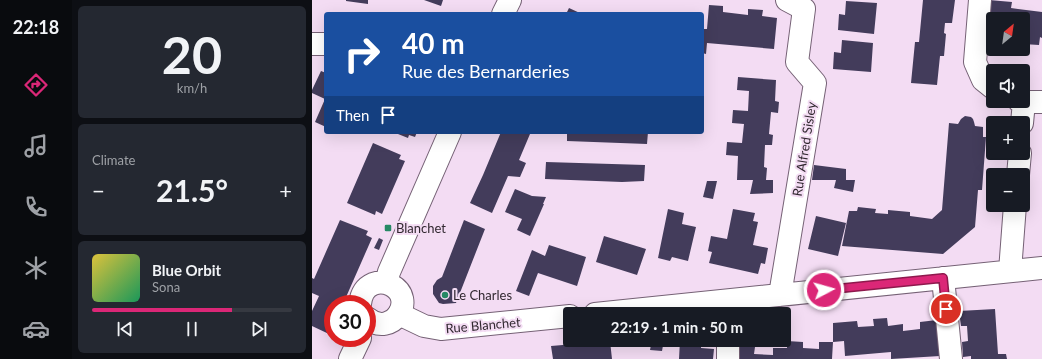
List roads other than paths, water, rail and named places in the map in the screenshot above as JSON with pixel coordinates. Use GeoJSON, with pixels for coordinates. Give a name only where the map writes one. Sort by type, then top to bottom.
{"type":"FeatureCollection","features":[{"type":"Feature","properties":{"kind":"street"},"geometry":{"type":"LineString","coordinates":[[504,12],[510,0]]}},
{"type":"Feature","properties":{"kind":"street"},"geometry":{"type":"LineString","coordinates":[[980,0],[975,62],[983,80],[986,82]]}},
{"type":"Feature","properties":{"kind":"street","name":"Rue Alfred Sisley"},"geometry":{"type":"LineString","coordinates":[[780,295],[815,83],[797,62],[801,3]]}},
{"type":"Feature","properties":{"kind":"street"},"geometry":{"type":"LineString","coordinates":[[312,44],[324,44]]}},
{"type":"Feature","properties":{"kind":"street"},"geometry":{"type":"LineString","coordinates":[[386,283],[388,272],[449,134]]}},
{"type":"Feature","properties":{"kind":"street"},"geometry":{"type":"LineString","coordinates":[[1010,271],[1014,212]]}},
{"type":"Feature","properties":{"kind":"street"},"geometry":{"type":"LineString","coordinates":[[728,307],[780,295],[1042,268]]}},
{"type":"Feature","properties":{"kind":"street"},"geometry":{"type":"LineString","coordinates":[[943,278],[951,359]]}},
{"type":"Feature","properties":{"kind":"street"},"geometry":{"type":"LineString","coordinates":[[362,295],[367,287],[380,282],[392,285],[401,295],[402,308],[395,319],[390,323],[376,324]]}},
{"type":"Feature","properties":{"kind":"street","name":"Rue Blanchet"},"geometry":{"type":"LineString","coordinates":[[399,314],[424,326],[441,329],[563,317]]}},
{"type":"Feature","properties":{"kind":"street"},"geometry":{"type":"LineString","coordinates":[[350,359],[355,347]]}},
{"type":"Feature","properties":{"kind":"street"},"geometry":{"type":"LineString","coordinates":[[728,347],[728,359]]}},
{"type":"Feature","properties":{"kind":"place","name":"Blanchet"},"geometry":{"type":"Point","coordinates":[388,228]}},
{"type":"Feature","properties":{"kind":"place","name":"Le Charles"},"geometry":{"type":"Point","coordinates":[445,295]}}]}
